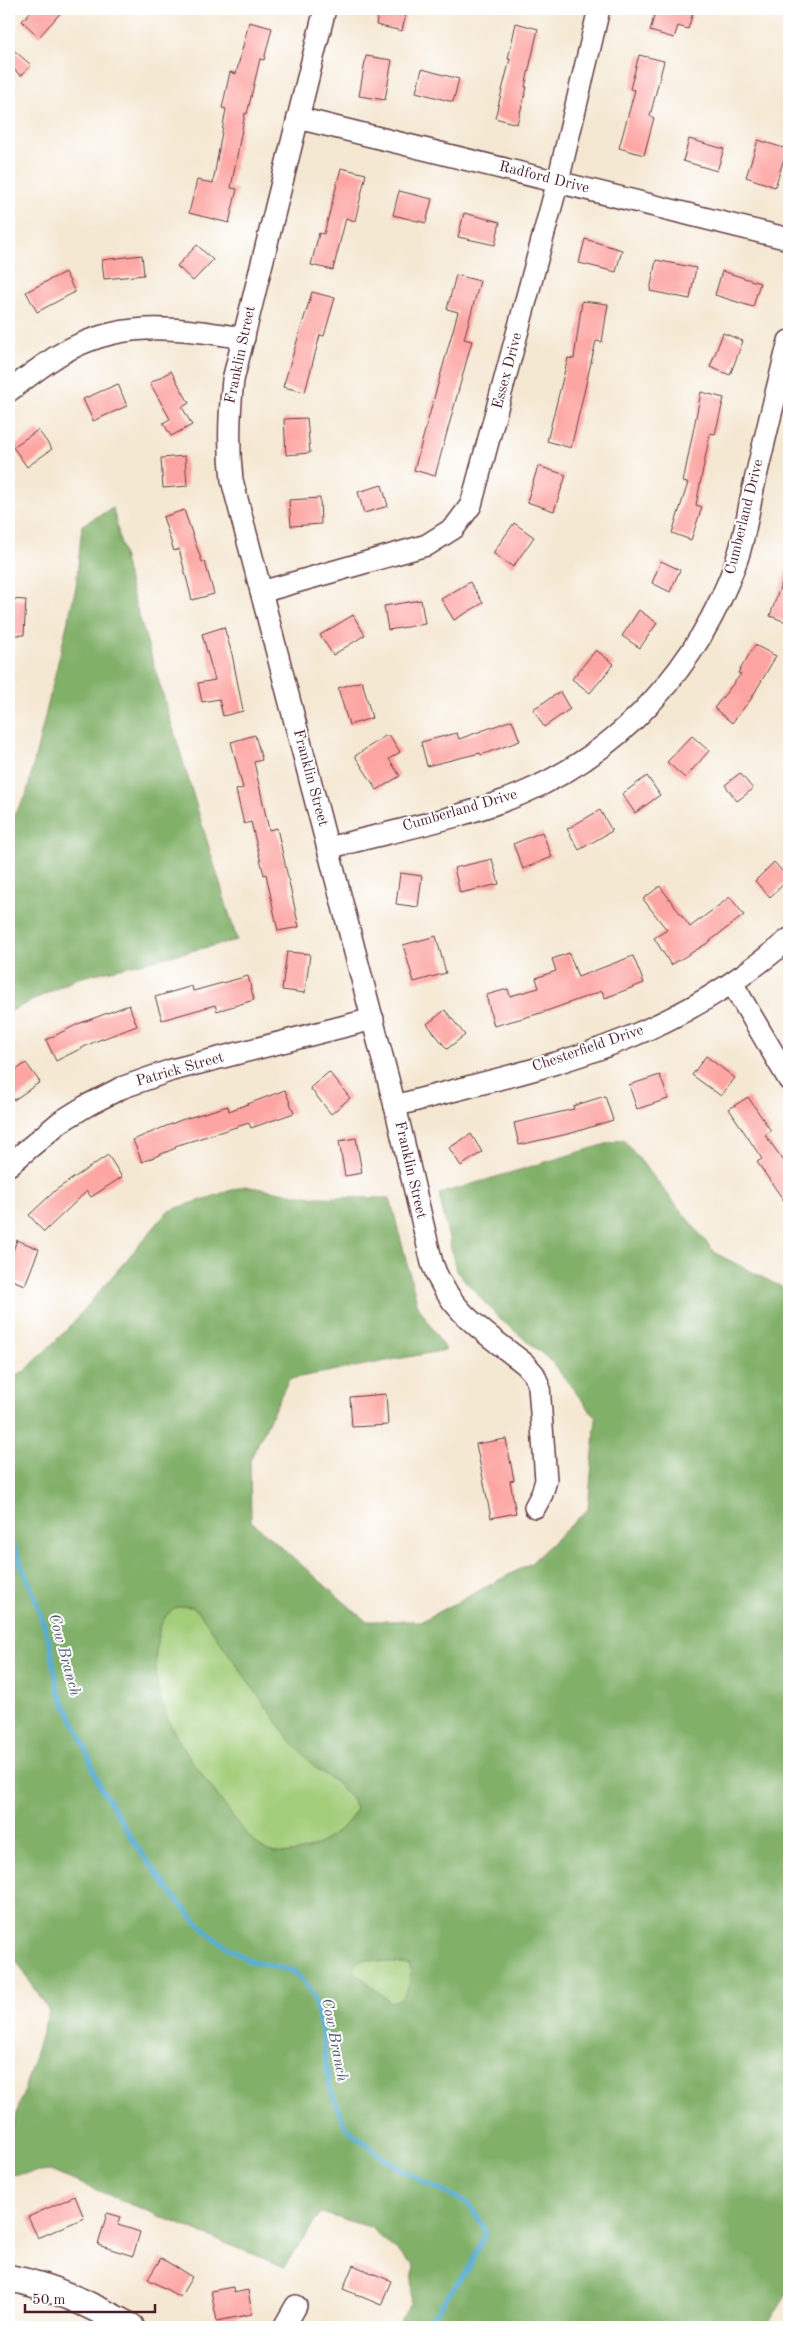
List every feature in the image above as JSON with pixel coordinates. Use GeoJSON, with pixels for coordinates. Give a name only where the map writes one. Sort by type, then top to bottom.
{"type":"FeatureCollection","features":[{"type":"Feature","properties":{"kind":"street","name":"Franklin Street"},"geometry":{"type":"LineString","coordinates":[[325,9],[233,380],[228,447],[232,480],[373,1019],[437,1279],[448,1297],[462,1314],[525,1364],[534,1374],[539,1386],[546,1480],[542,1494],[535,1507]]}},
{"type":"Feature","properties":{"kind":"street","name":"Essex Drive"},"geometry":{"type":"LineString","coordinates":[[261,592],[427,545],[447,533],[464,517],[477,491],[558,181],[599,9]]}},
{"type":"Feature","properties":{"kind":"street","name":"Radford Drive"},"geometry":{"type":"LineString","coordinates":[[298,118],[558,181],[789,240]]}},
{"type":"Feature","properties":{"kind":"street"},"geometry":{"type":"LineString","coordinates":[[9,390],[58,356],[83,343],[110,334],[143,328],[171,328],[244,338]]}},
{"type":"Feature","properties":{"kind":"street","name":"Cumberland Drive"},"geometry":{"type":"LineString","coordinates":[[328,848],[483,808],[522,793],[558,776],[593,754],[625,729],[654,701],[674,678],[697,645],[716,611],[737,560],[789,341]]}},
{"type":"Feature","properties":{"kind":"street","name":"Chesterfield Drive"},"geometry":{"type":"LineString","coordinates":[[395,1106],[575,1057],[625,1039],[672,1017],[732,983],[789,939]]}},
{"type":"Feature","properties":{"kind":"street"},"geometry":{"type":"LineString","coordinates":[[732,983],[789,1080]]}},
{"type":"Feature","properties":{"kind":"street","name":"Patrick Street"},"geometry":{"type":"LineString","coordinates":[[9,1165],[60,1122],[121,1088],[172,1070],[373,1019]]}},
{"type":"Feature","properties":{"kind":"street"},"geometry":{"type":"LineString","coordinates":[[9,2278],[64,2295],[131,2327]]}},
{"type":"Feature","properties":{"kind":"street"},"geometry":{"type":"LineString","coordinates":[[284,2327],[296,2306]]}},
{"type":"Feature","properties":{"kind":"green space"},"geometry":{"type":"Polygon","coordinates":[[[113,508],[130,586],[237,940],[78,978],[9,1012],[9,822],[26,796],[76,587],[82,525],[113,508]]]}},
{"type":"Feature","properties":{"kind":"green space"},"geometry":{"type":"Polygon","coordinates":[[[623,1139],[715,1253],[789,1291],[789,2290],[766,2327],[397,2327],[410,2304],[414,2266],[370,2227],[321,2213],[284,2267],[50,2171],[9,2175],[9,2138],[49,2011],[16,1960],[9,1953],[9,1378],[25,1371],[71,1325],[168,1211],[244,1186],[313,1197],[390,1198],[418,1306],[446,1350],[289,1379],[250,1460],[251,1521],[366,1621],[422,1621],[531,1563],[588,1509],[596,1418],[551,1361],[499,1318],[456,1271],[439,1194],[623,1139]],[[181,1606],[170,1612],[161,1624],[157,1641],[156,1665],[158,1687],[163,1707],[181,1744],[192,1762],[234,1818],[257,1844],[271,1852],[287,1853],[304,1850],[319,1844],[339,1830],[351,1818],[356,1808],[351,1798],[337,1783],[316,1768],[290,1740],[199,1612],[193,1607],[181,1606]],[[366,1959],[360,1960],[354,1966],[355,1972],[390,2002],[396,2001],[405,1994],[411,1977],[410,1965],[366,1959]]]}},
{"type":"Feature","properties":{"kind":"green space"},"geometry":{"type":"Polygon","coordinates":[[[181,1606],[193,1607],[199,1612],[316,1768],[339,1785],[356,1808],[348,1822],[319,1844],[295,1852],[278,1853],[264,1849],[257,1844],[234,1818],[192,1762],[181,1744],[163,1707],[158,1687],[156,1665],[157,1640],[161,1623],[170,1611],[181,1606]]]}},
{"type":"Feature","properties":{"kind":"green space"},"geometry":{"type":"Polygon","coordinates":[[[366,1959],[410,1965],[411,1977],[408,1988],[401,1998],[390,2002],[354,1971],[354,1966],[360,1960],[366,1959]]]}},
{"type":"Feature","properties":{"kind":"building"},"geometry":{"type":"Polygon","coordinates":[[[33,9],[64,9],[39,37],[22,21],[33,9]]]}},
{"type":"Feature","properties":{"kind":"building"},"geometry":{"type":"Polygon","coordinates":[[[379,9],[407,9],[402,31],[376,25],[379,9]]]}},
{"type":"Feature","properties":{"kind":"building"},"geometry":{"type":"Polygon","coordinates":[[[656,9],[694,9],[688,29],[678,26],[674,38],[650,31],[656,9]]]}},
{"type":"Feature","properties":{"kind":"building"},"geometry":{"type":"Polygon","coordinates":[[[249,22],[272,28],[264,60],[260,59],[247,114],[245,113],[231,188],[237,189],[229,223],[189,213],[197,180],[213,183],[226,109],[222,108],[230,72],[236,74],[249,22]]]}},
{"type":"Feature","properties":{"kind":"building"},"geometry":{"type":"Polygon","coordinates":[[[516,23],[538,29],[525,87],[527,87],[517,124],[495,118],[510,59],[508,59],[516,23]]]}},
{"type":"Feature","properties":{"kind":"building"},"geometry":{"type":"Polygon","coordinates":[[[9,46],[31,65],[21,76],[9,65],[9,46]]]}},
{"type":"Feature","properties":{"kind":"building"},"geometry":{"type":"Polygon","coordinates":[[[639,55],[664,61],[650,116],[654,118],[644,155],[619,148],[635,90],[630,89],[639,55]]]}},
{"type":"Feature","properties":{"kind":"building"},"geometry":{"type":"Polygon","coordinates":[[[366,56],[392,60],[385,100],[359,96],[366,56]]]}},
{"type":"Feature","properties":{"kind":"building"},"geometry":{"type":"Polygon","coordinates":[[[422,69],[459,79],[453,102],[416,92],[422,69]]]}},
{"type":"Feature","properties":{"kind":"building"},"geometry":{"type":"Polygon","coordinates":[[[689,139],[724,149],[717,171],[683,161],[689,139]]]}},
{"type":"Feature","properties":{"kind":"building"},"geometry":{"type":"Polygon","coordinates":[[[758,140],[787,149],[775,187],[746,177],[758,140]]]}},
{"type":"Feature","properties":{"kind":"building"},"geometry":{"type":"Polygon","coordinates":[[[341,168],[366,174],[355,221],[346,218],[333,270],[311,265],[319,233],[324,234],[341,168]]]}},
{"type":"Feature","properties":{"kind":"building"},"geometry":{"type":"Polygon","coordinates":[[[399,191],[432,199],[426,223],[393,215],[399,191]]]}},
{"type":"Feature","properties":{"kind":"building"},"geometry":{"type":"Polygon","coordinates":[[[464,213],[500,222],[495,245],[458,237],[464,213]]]}},
{"type":"Feature","properties":{"kind":"building"},"geometry":{"type":"Polygon","coordinates":[[[585,239],[622,250],[616,272],[579,263],[585,239]]]}},
{"type":"Feature","properties":{"kind":"building"},"geometry":{"type":"Polygon","coordinates":[[[197,245],[213,260],[193,281],[177,266],[197,245]]]}},
{"type":"Feature","properties":{"kind":"building"},"geometry":{"type":"Polygon","coordinates":[[[142,255],[144,275],[104,279],[102,260],[142,255]]]}},
{"type":"Feature","properties":{"kind":"building"},"geometry":{"type":"Polygon","coordinates":[[[656,260],[696,268],[690,299],[650,291],[656,260]]]}},
{"type":"Feature","properties":{"kind":"building"},"geometry":{"type":"Polygon","coordinates":[[[722,271],[760,283],[753,307],[715,295],[722,271]]]}},
{"type":"Feature","properties":{"kind":"building"},"geometry":{"type":"Polygon","coordinates":[[[65,272],[75,292],[37,312],[26,292],[65,272]]]}},
{"type":"Feature","properties":{"kind":"building"},"geometry":{"type":"Polygon","coordinates":[[[456,275],[480,281],[464,339],[472,341],[435,476],[414,470],[458,312],[447,309],[456,275]]]}},
{"type":"Feature","properties":{"kind":"building"},"geometry":{"type":"Polygon","coordinates":[[[312,292],[335,298],[324,336],[320,335],[305,392],[283,387],[312,292]]]}},
{"type":"Feature","properties":{"kind":"building"},"geometry":{"type":"Polygon","coordinates":[[[582,301],[608,304],[602,342],[596,341],[571,448],[547,441],[568,358],[574,359],[582,301]]]}},
{"type":"Feature","properties":{"kind":"building"},"geometry":{"type":"Polygon","coordinates":[[[723,333],[743,341],[730,375],[710,367],[723,333]]]}},
{"type":"Feature","properties":{"kind":"building"},"geometry":{"type":"Polygon","coordinates":[[[171,371],[189,403],[182,407],[192,425],[171,436],[163,423],[170,419],[150,383],[171,371]]]}},
{"type":"Feature","properties":{"kind":"building"},"geometry":{"type":"Polygon","coordinates":[[[118,384],[127,406],[93,421],[83,399],[118,384]]]}},
{"type":"Feature","properties":{"kind":"building"},"geometry":{"type":"Polygon","coordinates":[[[701,392],[724,398],[715,434],[710,433],[696,505],[702,507],[691,540],[672,533],[688,483],[683,482],[701,392]]]}},
{"type":"Feature","properties":{"kind":"building"},"geometry":{"type":"Polygon","coordinates":[[[307,418],[310,453],[286,455],[284,419],[307,418]]]}},
{"type":"Feature","properties":{"kind":"building"},"geometry":{"type":"Polygon","coordinates":[[[38,430],[52,449],[27,467],[13,447],[38,430]]]}},
{"type":"Feature","properties":{"kind":"building"},"geometry":{"type":"Polygon","coordinates":[[[185,456],[187,486],[163,488],[161,458],[185,456]]]}},
{"type":"Feature","properties":{"kind":"building"},"geometry":{"type":"Polygon","coordinates":[[[538,466],[566,475],[554,511],[527,502],[538,466]]]}},
{"type":"Feature","properties":{"kind":"building"},"geometry":{"type":"Polygon","coordinates":[[[382,485],[388,506],[364,513],[358,492],[382,485]]]}},
{"type":"Feature","properties":{"kind":"building"},"geometry":{"type":"Polygon","coordinates":[[[320,498],[321,524],[291,526],[289,500],[320,498]]]}},
{"type":"Feature","properties":{"kind":"building"},"geometry":{"type":"Polygon","coordinates":[[[184,510],[202,562],[205,562],[214,594],[192,600],[179,549],[174,551],[163,517],[184,510]]]}},
{"type":"Feature","properties":{"kind":"building"},"geometry":{"type":"Polygon","coordinates":[[[514,523],[534,537],[513,567],[493,553],[514,523]]]}},
{"type":"Feature","properties":{"kind":"building"},"geometry":{"type":"Polygon","coordinates":[[[661,561],[680,570],[670,592],[652,583],[661,561]]]}},
{"type":"Feature","properties":{"kind":"building"},"geometry":{"type":"Polygon","coordinates":[[[787,567],[789,568],[789,623],[770,616],[787,567]]]}},
{"type":"Feature","properties":{"kind":"building"},"geometry":{"type":"Polygon","coordinates":[[[470,582],[483,603],[454,620],[441,599],[470,582]]]}},
{"type":"Feature","properties":{"kind":"building"},"geometry":{"type":"Polygon","coordinates":[[[9,599],[26,600],[24,635],[9,635],[9,599]]]}},
{"type":"Feature","properties":{"kind":"building"},"geometry":{"type":"Polygon","coordinates":[[[421,600],[425,624],[388,630],[384,606],[421,600]]]}},
{"type":"Feature","properties":{"kind":"building"},"geometry":{"type":"Polygon","coordinates":[[[639,610],[657,623],[640,648],[622,636],[639,610]]]}},
{"type":"Feature","properties":{"kind":"building"},"geometry":{"type":"Polygon","coordinates":[[[353,615],[365,635],[333,655],[320,635],[353,615]]]}},
{"type":"Feature","properties":{"kind":"building"},"geometry":{"type":"Polygon","coordinates":[[[224,627],[232,654],[243,711],[223,716],[219,699],[202,702],[198,683],[215,680],[202,634],[224,627]]]}},
{"type":"Feature","properties":{"kind":"building"},"geometry":{"type":"Polygon","coordinates":[[[755,645],[776,656],[751,699],[732,723],[714,708],[741,674],[738,673],[755,645]]]}},
{"type":"Feature","properties":{"kind":"building"},"geometry":{"type":"Polygon","coordinates":[[[596,650],[614,664],[590,693],[572,679],[596,650]]]}},
{"type":"Feature","properties":{"kind":"building"},"geometry":{"type":"Polygon","coordinates":[[[362,681],[372,718],[349,725],[338,688],[362,681]]]}},
{"type":"Feature","properties":{"kind":"building"},"geometry":{"type":"Polygon","coordinates":[[[560,692],[570,709],[544,727],[533,709],[560,692]]]}},
{"type":"Feature","properties":{"kind":"building"},"geometry":{"type":"Polygon","coordinates":[[[512,720],[520,741],[481,755],[480,753],[427,766],[421,742],[457,733],[459,739],[512,720]]]}},
{"type":"Feature","properties":{"kind":"building"},"geometry":{"type":"Polygon","coordinates":[[[255,735],[262,760],[254,762],[269,830],[277,828],[299,927],[278,931],[266,874],[264,875],[251,822],[244,824],[236,790],[243,788],[231,742],[255,735]]]}},
{"type":"Feature","properties":{"kind":"building"},"geometry":{"type":"Polygon","coordinates":[[[385,736],[390,736],[400,752],[389,759],[400,776],[377,790],[355,756],[385,736]]]}},
{"type":"Feature","properties":{"kind":"building"},"geometry":{"type":"Polygon","coordinates":[[[692,736],[709,751],[685,778],[667,762],[692,736]]]}},
{"type":"Feature","properties":{"kind":"building"},"geometry":{"type":"Polygon","coordinates":[[[740,773],[753,789],[737,801],[725,785],[740,773]]]}},
{"type":"Feature","properties":{"kind":"building"},"geometry":{"type":"Polygon","coordinates":[[[647,776],[660,795],[635,813],[622,794],[647,776]]]}},
{"type":"Feature","properties":{"kind":"building"},"geometry":{"type":"Polygon","coordinates":[[[600,810],[612,831],[579,850],[567,829],[600,810]]]}},
{"type":"Feature","properties":{"kind":"building"},"geometry":{"type":"Polygon","coordinates":[[[542,832],[552,857],[523,869],[513,844],[542,832]]]}},
{"type":"Feature","properties":{"kind":"building"},"geometry":{"type":"Polygon","coordinates":[[[492,859],[499,884],[460,893],[454,868],[492,859]]]}},
{"type":"Feature","properties":{"kind":"building"},"geometry":{"type":"Polygon","coordinates":[[[774,862],[789,879],[770,897],[755,881],[774,862]]]}},
{"type":"Feature","properties":{"kind":"building"},"geometry":{"type":"Polygon","coordinates":[[[400,873],[422,876],[418,907],[396,904],[400,873]]]}},
{"type":"Feature","properties":{"kind":"building"},"geometry":{"type":"Polygon","coordinates":[[[660,886],[690,927],[730,897],[744,915],[706,944],[671,965],[654,938],[667,930],[643,899],[660,886]]]}},
{"type":"Feature","properties":{"kind":"building"},"geometry":{"type":"Polygon","coordinates":[[[436,936],[446,973],[414,982],[403,945],[436,936]]]}},
{"type":"Feature","properties":{"kind":"building"},"geometry":{"type":"Polygon","coordinates":[[[287,952],[310,954],[305,993],[282,990],[287,952]]]}},
{"type":"Feature","properties":{"kind":"building"},"geometry":{"type":"Polygon","coordinates":[[[569,953],[578,977],[633,956],[644,983],[605,998],[602,991],[541,1013],[494,1026],[486,995],[508,989],[510,996],[539,988],[536,978],[556,971],[552,959],[569,953]]]}},
{"type":"Feature","properties":{"kind":"building"},"geometry":{"type":"Polygon","coordinates":[[[248,976],[254,1000],[217,1011],[215,1005],[162,1020],[155,997],[192,986],[193,991],[248,976]]]}},
{"type":"Feature","properties":{"kind":"building"},"geometry":{"type":"Polygon","coordinates":[[[129,1005],[137,1026],[94,1042],[56,1061],[46,1040],[78,1024],[129,1005]]]}},
{"type":"Feature","properties":{"kind":"building"},"geometry":{"type":"Polygon","coordinates":[[[445,1010],[465,1035],[447,1049],[427,1024],[445,1010]]]}},
{"type":"Feature","properties":{"kind":"building"},"geometry":{"type":"Polygon","coordinates":[[[706,1056],[735,1078],[721,1096],[692,1075],[706,1056]]]}},
{"type":"Feature","properties":{"kind":"building"},"geometry":{"type":"Polygon","coordinates":[[[26,1063],[40,1082],[14,1100],[9,1093],[9,1075],[26,1063]]]}},
{"type":"Feature","properties":{"kind":"building"},"geometry":{"type":"Polygon","coordinates":[[[329,1072],[350,1098],[331,1114],[310,1088],[329,1072]]]}},
{"type":"Feature","properties":{"kind":"building"},"geometry":{"type":"Polygon","coordinates":[[[660,1075],[668,1099],[637,1109],[629,1085],[660,1075]]]}},
{"type":"Feature","properties":{"kind":"building"},"geometry":{"type":"Polygon","coordinates":[[[285,1090],[294,1113],[251,1128],[249,1123],[175,1146],[176,1148],[142,1162],[133,1140],[181,1120],[228,1106],[229,1111],[285,1090]]]}},
{"type":"Feature","properties":{"kind":"building"},"geometry":{"type":"Polygon","coordinates":[[[605,1096],[613,1120],[572,1133],[519,1145],[514,1123],[574,1109],[573,1106],[605,1096]]]}},
{"type":"Feature","properties":{"kind":"building"},"geometry":{"type":"Polygon","coordinates":[[[748,1097],[771,1131],[765,1135],[789,1168],[789,1208],[757,1162],[762,1159],[729,1109],[748,1097]]]}},
{"type":"Feature","properties":{"kind":"building"},"geometry":{"type":"Polygon","coordinates":[[[471,1134],[482,1152],[461,1166],[449,1148],[471,1134]]]}},
{"type":"Feature","properties":{"kind":"building"},"geometry":{"type":"Polygon","coordinates":[[[356,1138],[362,1173],[345,1176],[339,1141],[356,1138]]]}},
{"type":"Feature","properties":{"kind":"building"},"geometry":{"type":"Polygon","coordinates":[[[108,1155],[122,1177],[91,1197],[87,1191],[44,1232],[29,1215],[57,1189],[108,1155]]]}},
{"type":"Feature","properties":{"kind":"building"},"geometry":{"type":"Polygon","coordinates":[[[17,1240],[39,1249],[25,1285],[9,1279],[9,1261],[17,1240]]]}},
{"type":"Feature","properties":{"kind":"building"},"geometry":{"type":"Polygon","coordinates":[[[386,1394],[388,1425],[352,1427],[350,1397],[386,1394]]]}},
{"type":"Feature","properties":{"kind":"building"},"geometry":{"type":"Polygon","coordinates":[[[506,1439],[514,1480],[510,1481],[516,1513],[491,1518],[476,1444],[506,1439]]]}},
{"type":"Feature","properties":{"kind":"building"},"geometry":{"type":"Polygon","coordinates":[[[75,2196],[84,2218],[38,2238],[28,2217],[75,2196]]]}},
{"type":"Feature","properties":{"kind":"building"},"geometry":{"type":"Polygon","coordinates":[[[107,2213],[121,2217],[118,2225],[140,2232],[133,2256],[98,2245],[107,2213]]]}},
{"type":"Feature","properties":{"kind":"building"},"geometry":{"type":"Polygon","coordinates":[[[161,2258],[192,2277],[180,2297],[148,2279],[161,2258]]]}},
{"type":"Feature","properties":{"kind":"building"},"geometry":{"type":"Polygon","coordinates":[[[353,2265],[391,2281],[381,2305],[343,2289],[353,2265]]]}},
{"type":"Feature","properties":{"kind":"building"},"geometry":{"type":"Polygon","coordinates":[[[233,2287],[234,2293],[248,2290],[252,2314],[217,2321],[211,2291],[233,2287]]]}},
{"type":"Feature","properties":{"kind":"waterway","name":"Cow Branch"},"geometry":{"type":"LineString","coordinates":[[9,1540],[14,1547],[34,1595],[50,1644],[58,1690],[81,1737],[99,1784],[137,1847],[178,1902],[211,1936],[247,1960],[294,1971],[313,1994],[323,2037],[329,2085],[346,2128],[385,2159],[423,2182],[469,2204],[486,2232],[470,2266],[425,2327]]}}]}
